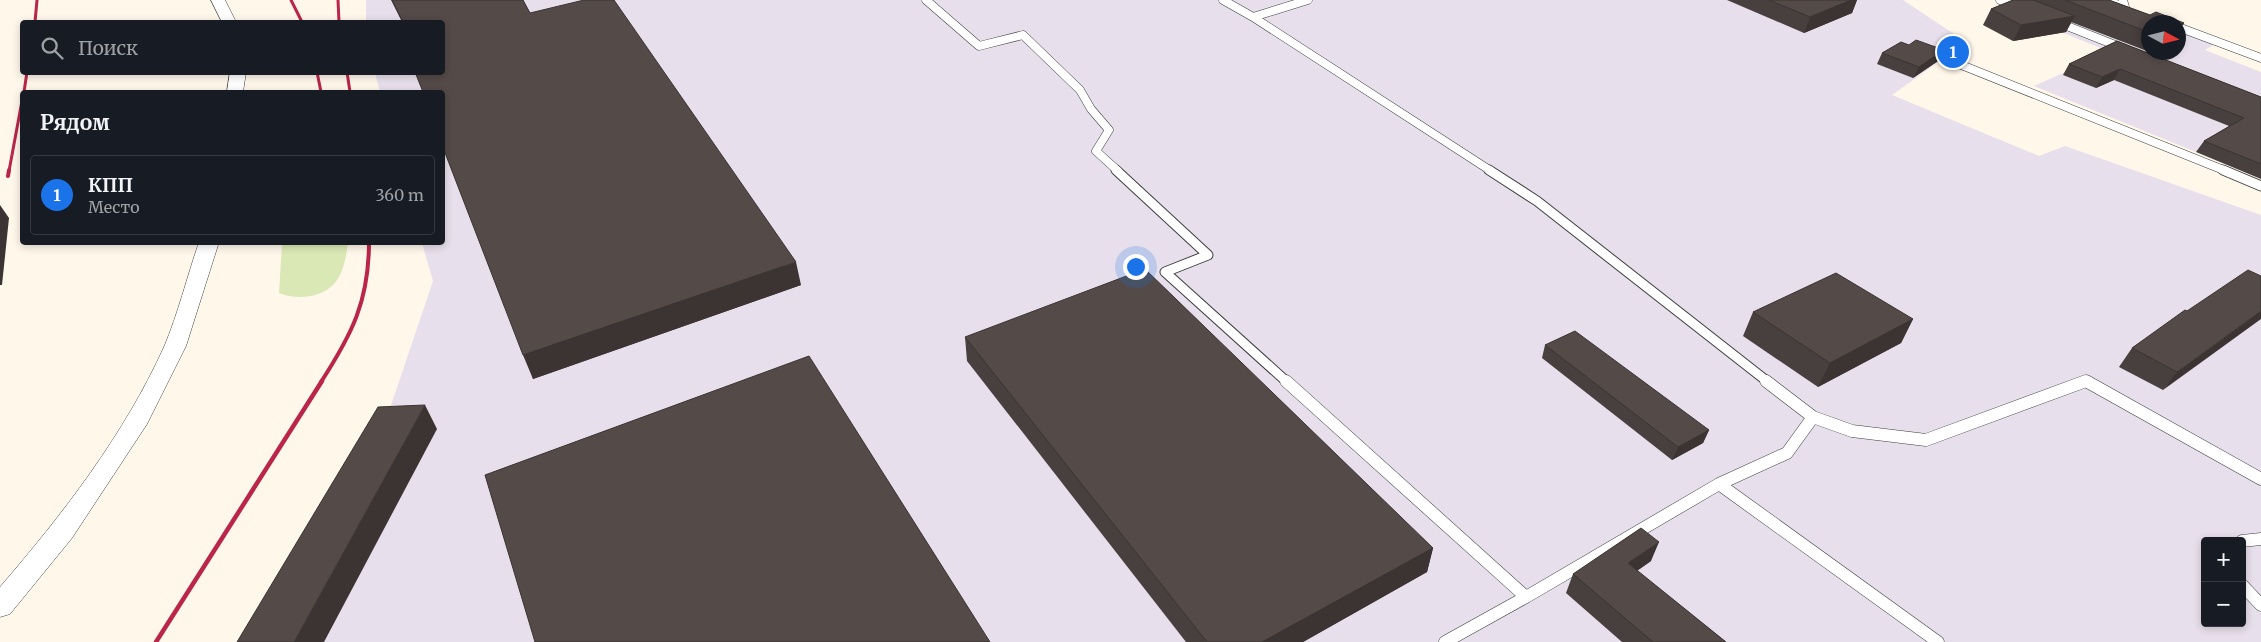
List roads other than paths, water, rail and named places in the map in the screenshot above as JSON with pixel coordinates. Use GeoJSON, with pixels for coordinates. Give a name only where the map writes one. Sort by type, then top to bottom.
{"type":"FeatureCollection","features":[{"type":"Feature","properties":{"kind":"street"},"geometry":{"type":"LineString","coordinates":[[218,0],[228,20]]}},
{"type":"Feature","properties":{"kind":"street"},"geometry":{"type":"LineString","coordinates":[[235,90],[238,75]]}},
{"type":"Feature","properties":{"kind":"street"},"geometry":{"type":"LineString","coordinates":[[0,606],[62,531],[135,424],[175,346],[208,245]]}},
{"type":"Feature","properties":{"kind":"lane"},"geometry":{"type":"LineString","coordinates":[[926,0],[979,46],[1023,35],[1080,90],[1091,109],[1109,130],[1096,151],[1208,255],[1165,272],[1526,597]]}},
{"type":"Feature","properties":{"kind":"lane"},"geometry":{"type":"LineString","coordinates":[[1223,0],[1537,201],[1813,417],[1852,431],[1926,440],[2086,381],[2261,479]]}},
{"type":"Feature","properties":{"kind":"lane"},"geometry":{"type":"LineString","coordinates":[[1252,17],[1308,0]]}},
{"type":"Feature","properties":{"kind":"lane"},"geometry":{"type":"LineString","coordinates":[[2000,0],[2027,11]]}},
{"type":"Feature","properties":{"kind":"lane"},"geometry":{"type":"LineString","coordinates":[[2105,0],[2124,4],[2133,10]]}},
{"type":"Feature","properties":{"kind":"lane"},"geometry":{"type":"LineString","coordinates":[[2045,18],[2137,54]]}},
{"type":"Feature","properties":{"kind":"lane"},"geometry":{"type":"LineString","coordinates":[[2186,30],[2261,58]]}},
{"type":"Feature","properties":{"kind":"lane"},"geometry":{"type":"LineString","coordinates":[[1944,58],[2120,127],[2261,186]]}},
{"type":"Feature","properties":{"kind":"lane"},"geometry":{"type":"LineString","coordinates":[[1445,642],[1719,484],[1787,453],[1813,417]]}},
{"type":"Feature","properties":{"kind":"lane"},"geometry":{"type":"LineString","coordinates":[[1719,484],[1938,642]]}},
{"type":"Feature","properties":{"kind":"lane"},"geometry":{"type":"LineString","coordinates":[[2246,540],[2261,538]]}},
{"type":"Feature","properties":{"kind":"lane"},"geometry":{"type":"LineString","coordinates":[[2246,589],[2261,605]]}},
{"type":"Feature","properties":{"kind":"railway"},"geometry":{"type":"LineString","coordinates":[[35,20],[37,0]]}},
{"type":"Feature","properties":{"kind":"railway"},"geometry":{"type":"LineString","coordinates":[[291,0],[301,20]]}},
{"type":"Feature","properties":{"kind":"railway"},"geometry":{"type":"LineString","coordinates":[[338,0],[339,20]]}},
{"type":"Feature","properties":{"kind":"railway"},"geometry":{"type":"LineString","coordinates":[[24,90],[27,75]]}},
{"type":"Feature","properties":{"kind":"railway"},"geometry":{"type":"LineString","coordinates":[[318,75],[321,90]]}},
{"type":"Feature","properties":{"kind":"railway"},"geometry":{"type":"LineString","coordinates":[[347,75],[350,90]]}},
{"type":"Feature","properties":{"kind":"railway"},"geometry":{"type":"LineString","coordinates":[[9,171],[20,112]]}},
{"type":"Feature","properties":{"kind":"railway"},"geometry":{"type":"LineString","coordinates":[[8,176],[9,170]]}},
{"type":"Feature","properties":{"kind":"railway"},"geometry":{"type":"LineString","coordinates":[[321,382],[342,348],[357,316],[366,282],[369,245]]}},
{"type":"Feature","properties":{"kind":"railway"},"geometry":{"type":"LineString","coordinates":[[156,642],[322,381]]}},
{"type":"Feature","properties":{"kind":"place","name":"КПП"},"geometry":{"type":"Point","coordinates":[1953,52]}}]}
